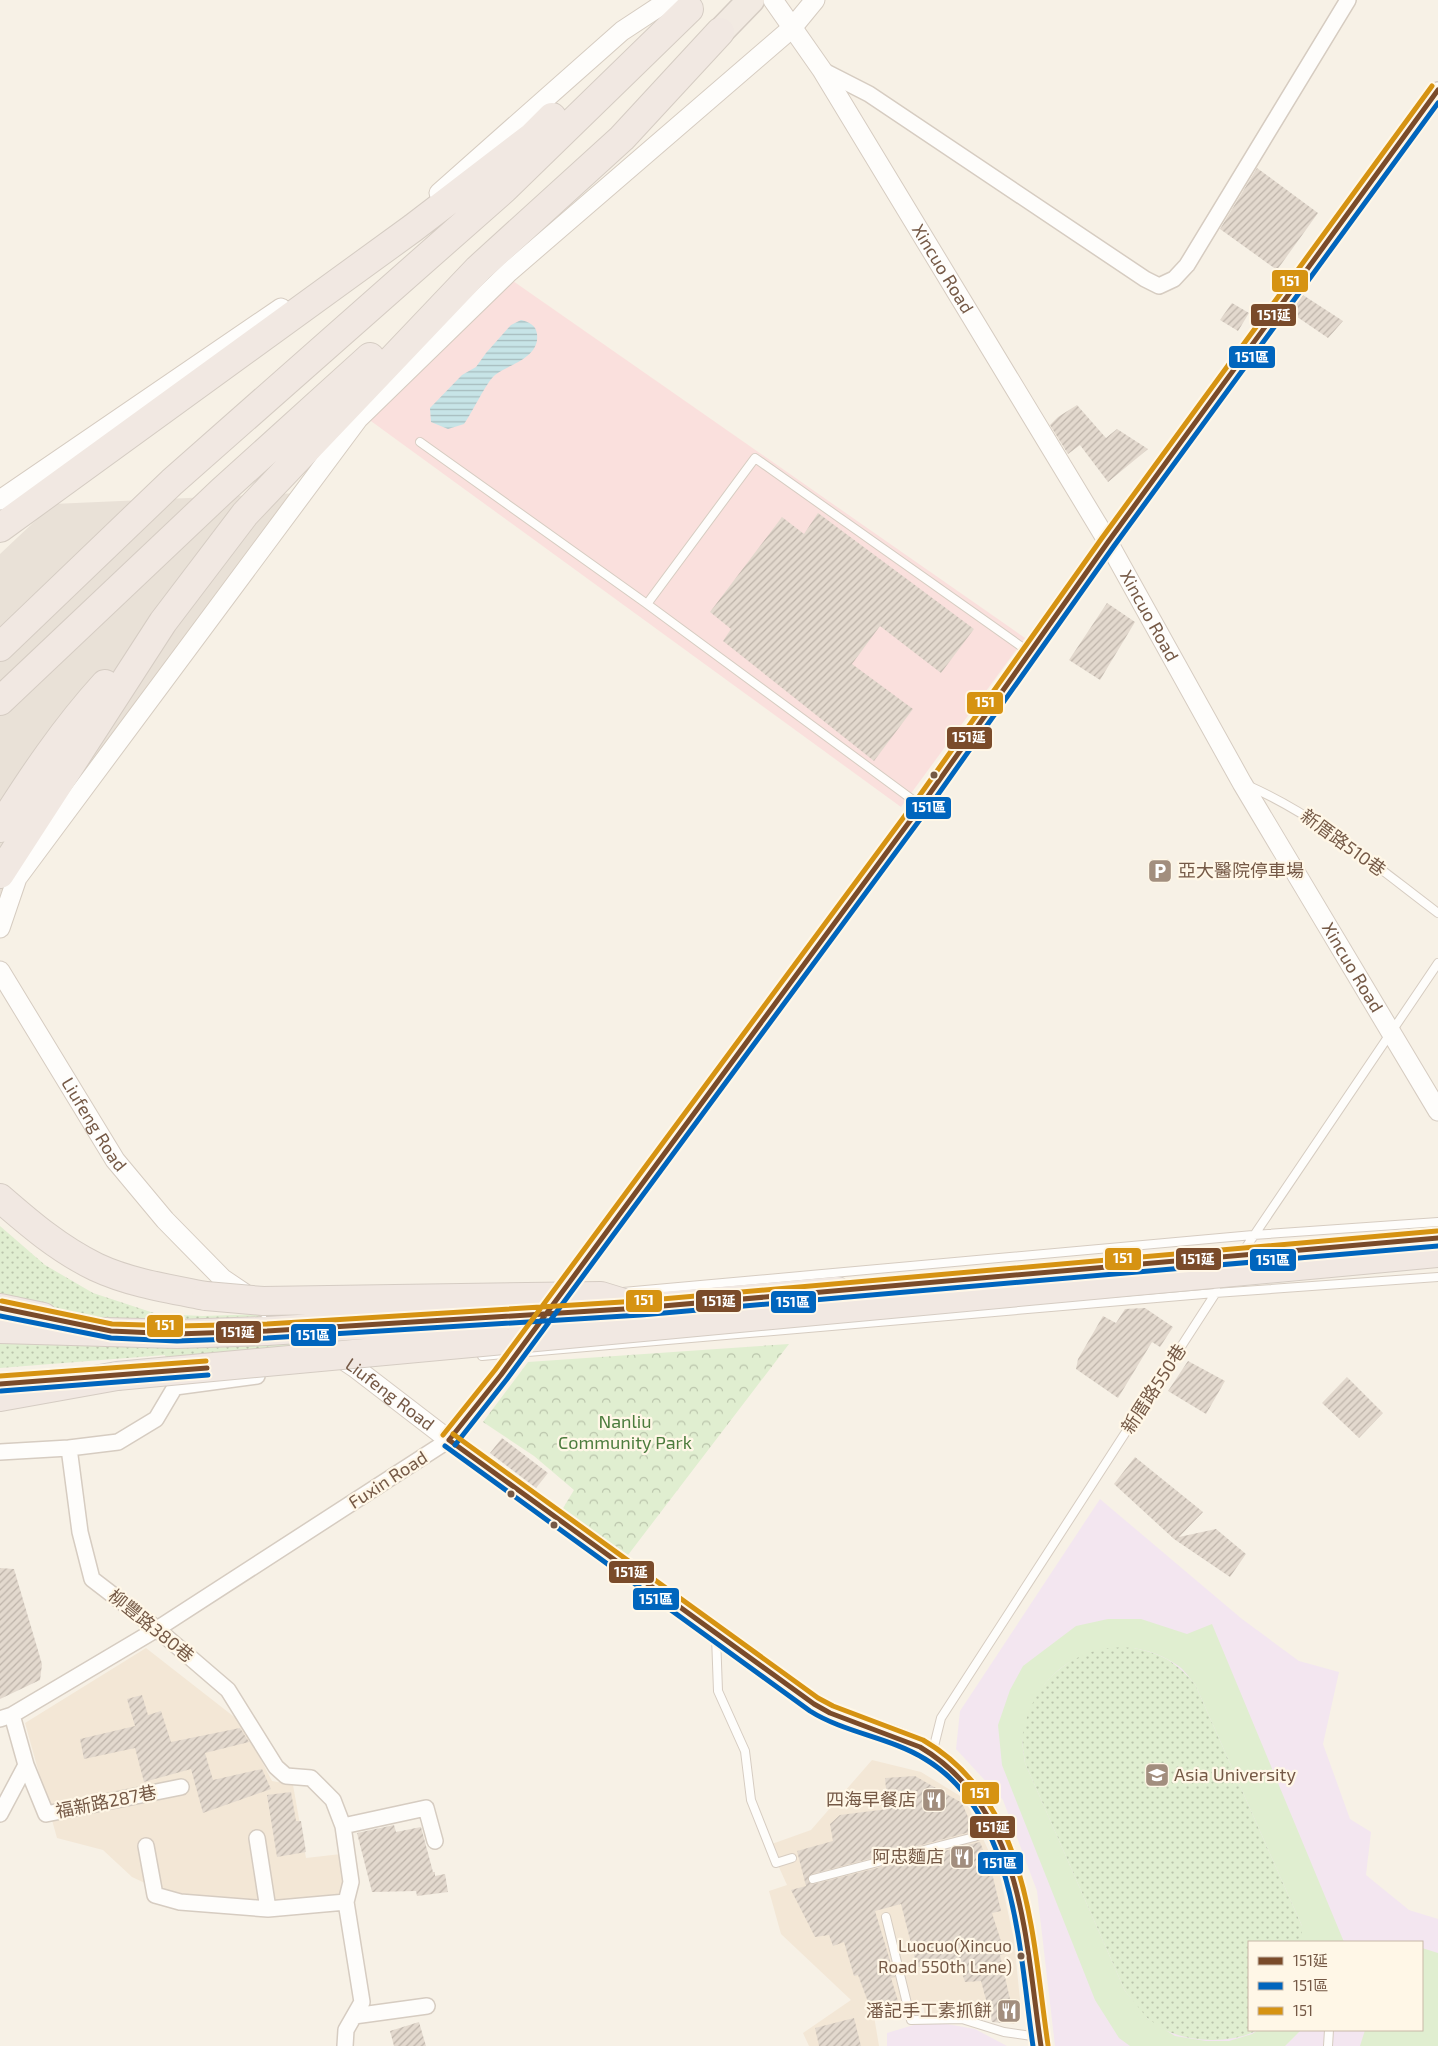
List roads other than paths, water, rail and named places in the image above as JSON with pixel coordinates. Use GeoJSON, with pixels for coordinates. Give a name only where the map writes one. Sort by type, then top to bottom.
{"type":"FeatureCollection","features":[{"type":"Feature","properties":{"kind":"highway"},"geometry":{"type":"LineString","coordinates":[[0,874],[163,622],[245,514],[307,446],[478,269],[622,138],[751,0]]}},
{"type":"Feature","properties":{"kind":"highway"},"geometry":{"type":"LineString","coordinates":[[0,528],[413,228],[525,141],[645,31],[685,3]]}},
{"type":"Feature","properties":{"kind":"highway"},"geometry":{"type":"LineString","coordinates":[[0,647],[172,482],[504,189],[685,3]]}},
{"type":"Feature","properties":{"kind":"highway"},"geometry":{"type":"LineString","coordinates":[[0,702],[222,491],[612,138],[720,32]]}},
{"type":"Feature","properties":{"kind":"highway"},"geometry":{"type":"LineString","coordinates":[[0,542],[101,455]]}},
{"type":"Feature","properties":{"kind":"highway"},"geometry":{"type":"LineString","coordinates":[[0,828],[32,777],[85,706],[163,622]]}},
{"type":"Feature","properties":{"kind":"highway"},"geometry":{"type":"LineString","coordinates":[[0,1198],[37,1231],[97,1267],[150,1284],[206,1296],[262,1301],[601,1296],[640,1308]]}},
{"type":"Feature","properties":{"kind":"highway"},"geometry":{"type":"LineString","coordinates":[[0,1328],[177,1334],[267,1331],[640,1308],[1438,1238]]}},
{"type":"Feature","properties":{"kind":"highway"},"geometry":{"type":"LineString","coordinates":[[0,1384],[117,1376],[1438,1253]]}},
{"type":"Feature","properties":{"kind":"highway"},"geometry":{"type":"LineString","coordinates":[[0,1308],[111,1331]]}},
{"type":"Feature","properties":{"kind":"highway"},"geometry":{"type":"LineString","coordinates":[[0,1397],[117,1376]]}},
{"type":"Feature","properties":{"kind":"street","name":"Xincuo Road"},"geometry":{"type":"LineString","coordinates":[[773,0],[822,70],[1108,542],[1242,783],[1438,1111]]}},
{"type":"Feature","properties":{"kind":"street"},"geometry":{"type":"LineString","coordinates":[[0,928],[17,878],[358,419],[509,272],[792,28],[815,0]]}},
{"type":"Feature","properties":{"kind":"street"},"geometry":{"type":"LineString","coordinates":[[822,70],[869,94],[1145,279],[1159,286],[1174,280],[1186,266],[1348,0]]}},
{"type":"Feature","properties":{"kind":"street"},"geometry":{"type":"LineString","coordinates":[[0,500],[410,219],[622,31],[685,3]]}},
{"type":"Feature","properties":{"kind":"street","name":"Fuxin Road"},"geometry":{"type":"LineString","coordinates":[[6,1717],[157,1629],[449,1440],[517,1354],[921,806],[1108,542],[1438,90]]}},
{"type":"Feature","properties":{"kind":"street","name":"Liufeng Road"},"geometry":{"type":"LineString","coordinates":[[0,971],[115,1160],[165,1220],[223,1279],[353,1363],[449,1440],[716,1636],[828,1712],[903,1739],[932,1754],[976,1793],[997,1828],[1020,1903],[1040,2041]]}},
{"type":"Feature","properties":{"kind":"street"},"geometry":{"type":"LineString","coordinates":[[0,1452],[69,1448],[118,1442],[156,1420],[174,1387],[353,1363]]}},
{"type":"Feature","properties":{"kind":"street","name":"柳豐路380巷"},"geometry":{"type":"LineString","coordinates":[[69,1448],[80,1532],[92,1580],[157,1629],[228,1690],[276,1767],[286,1776],[311,1778],[333,1800],[343,1826],[351,1882],[346,1902],[362,2002],[346,2030],[344,2046]]}},
{"type":"Feature","properties":{"kind":"street","name":"福新路287巷"},"geometry":{"type":"LineString","coordinates":[[6,1717],[46,1814],[181,1787]]}},
{"type":"Feature","properties":{"kind":"street"},"geometry":{"type":"LineString","coordinates":[[0,1814],[26,1765]]}},
{"type":"Feature","properties":{"kind":"street"},"geometry":{"type":"LineString","coordinates":[[343,1826],[426,1808],[435,1840]]}},
{"type":"Feature","properties":{"kind":"street"},"geometry":{"type":"LineString","coordinates":[[257,1838],[268,1909]]}},
{"type":"Feature","properties":{"kind":"street"},"geometry":{"type":"LineString","coordinates":[[146,1846],[155,1895],[180,1902],[268,1909],[346,1902]]}},
{"type":"Feature","properties":{"kind":"street"},"geometry":{"type":"LineString","coordinates":[[354,2016],[427,2006]]}},
{"type":"Feature","properties":{"kind":"lane"},"geometry":{"type":"LineString","coordinates":[[420,442],[647,604],[921,806]]}},
{"type":"Feature","properties":{"kind":"lane"},"geometry":{"type":"LineString","coordinates":[[647,604],[754,458],[1029,652]]}},
{"type":"Feature","properties":{"kind":"lane","name":"新厝路510巷"},"geometry":{"type":"LineString","coordinates":[[1242,783],[1277,798],[1326,827],[1438,913]]}},
{"type":"Feature","properties":{"kind":"lane"},"geometry":{"type":"LineString","coordinates":[[1390,1031],[1438,964]]}},
{"type":"Feature","properties":{"kind":"lane","name":"新厝路550巷"},"geometry":{"type":"LineString","coordinates":[[932,1754],[941,1718],[1215,1293],[1390,1031]]}},
{"type":"Feature","properties":{"kind":"lane"},"geometry":{"type":"LineString","coordinates":[[261,1305],[558,1297],[1253,1235],[1438,1222]]}},
{"type":"Feature","properties":{"kind":"lane"},"geometry":{"type":"LineString","coordinates":[[477,1356],[1215,1293],[1438,1277]]}},
{"type":"Feature","properties":{"kind":"lane"},"geometry":{"type":"LineString","coordinates":[[716,1636],[718,1691],[745,1751],[751,1800],[755,1815],[776,1863],[792,1858]]}},
{"type":"Feature","properties":{"kind":"lane"},"geometry":{"type":"LineString","coordinates":[[813,1879],[974,1837],[997,1828]]}},
{"type":"Feature","properties":{"kind":"lane"},"geometry":{"type":"LineString","coordinates":[[886,1917],[911,2020],[962,2019],[1040,2041]]}},
{"type":"Feature","properties":{"kind":"lane"},"geometry":{"type":"LineString","coordinates":[[1328,2046],[1329,2031]]}},
{"type":"Feature","properties":{"kind":"water"},"geometry":{"type":"Polygon","coordinates":[[[521,320],[532,324],[537,334],[537,342],[529,355],[492,378],[464,424],[448,429],[431,422],[430,408],[462,375],[476,367],[511,325],[521,320]]]}},
{"type":"Feature","properties":{"kind":"place","name":"亞大醫院停車場"},"geometry":{"type":"Point","coordinates":[1160,871]}},
{"type":"Feature","properties":{"kind":"place","name":"Asia University"},"geometry":{"type":"Point","coordinates":[1157,1775]}},
{"type":"Feature","properties":{"kind":"place","name":"四海早餐店"},"geometry":{"type":"Point","coordinates":[934,1800]}},
{"type":"Feature","properties":{"kind":"place","name":"阿忠麵店"},"geometry":{"type":"Point","coordinates":[962,1857]}},
{"type":"Feature","properties":{"kind":"place","name":"Luocuo(Xincuo Road 550th Lane)"},"geometry":{"type":"Point","coordinates":[1021,1956]}},
{"type":"Feature","properties":{"kind":"place","name":"潘記手工素抓餅"},"geometry":{"type":"Point","coordinates":[1009,2011]}},
{"type":"Feature","properties":{"kind":"park label","name":"Nanliu Community Park"},"geometry":{"type":"Point","coordinates":[625,1432]}}]}
